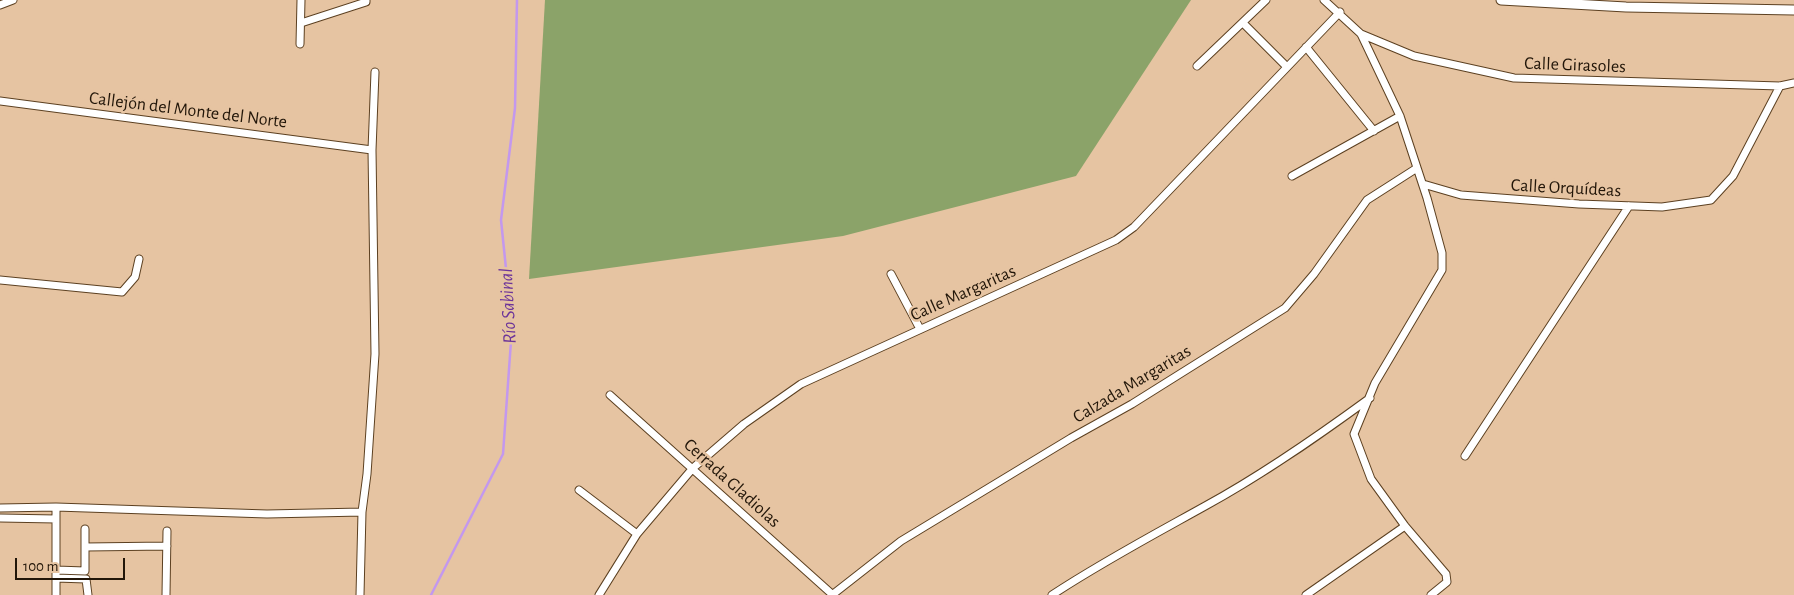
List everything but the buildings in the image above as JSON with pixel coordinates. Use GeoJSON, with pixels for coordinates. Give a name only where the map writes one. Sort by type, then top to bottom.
{"type":"FeatureCollection","features":[{"type":"Feature","properties":{"kind":"street"},"geometry":{"type":"LineString","coordinates":[[0,5],[13,0]]}},
{"type":"Feature","properties":{"kind":"street"},"geometry":{"type":"LineString","coordinates":[[300,44],[301,0]]}},
{"type":"Feature","properties":{"kind":"street"},"geometry":{"type":"LineString","coordinates":[[301,23],[366,2],[366,0]]}},
{"type":"Feature","properties":{"kind":"street"},"geometry":{"type":"LineString","coordinates":[[1197,66],[1266,0]]}},
{"type":"Feature","properties":{"kind":"street"},"geometry":{"type":"LineString","coordinates":[[1324,0],[1340,12],[1361,34],[1400,116],[1442,253],[1442,270],[1374,383],[1370,398],[1354,434],[1371,479],[1405,526],[1446,574],[1447,582],[1431,595]]}},
{"type":"Feature","properties":{"kind":"street"},"geometry":{"type":"LineString","coordinates":[[1503,0],[1678,4],[1794,10]]}},
{"type":"Feature","properties":{"kind":"street","name":"Calle Margaritas"},"geometry":{"type":"LineString","coordinates":[[599,595],[637,534],[694,468],[744,424],[801,384],[1116,240],[1134,227],[1340,12]]}},
{"type":"Feature","properties":{"kind":"street"},"geometry":{"type":"LineString","coordinates":[[1243,23],[1287,66]]}},
{"type":"Feature","properties":{"kind":"street","name":"Calle Girasoles"},"geometry":{"type":"LineString","coordinates":[[1361,34],[1414,56],[1514,78],[1780,86],[1794,83]]}},
{"type":"Feature","properties":{"kind":"street"},"geometry":{"type":"LineString","coordinates":[[1306,47],[1374,130]]}},
{"type":"Feature","properties":{"kind":"street"},"geometry":{"type":"LineString","coordinates":[[360,595],[362,512],[367,474],[375,354],[372,150],[375,72]]}},
{"type":"Feature","properties":{"kind":"street","name":"Calle Orquídeas"},"geometry":{"type":"LineString","coordinates":[[1422,184],[1461,196],[1503,200],[1662,207],[1710,200],[1732,176],[1780,86]]}},
{"type":"Feature","properties":{"kind":"street","name":"Callejón del Monte del Norte"},"geometry":{"type":"LineString","coordinates":[[0,101],[372,150]]}},
{"type":"Feature","properties":{"kind":"street"},"geometry":{"type":"LineString","coordinates":[[1292,176],[1400,116]]}},
{"type":"Feature","properties":{"kind":"street","name":"Calzada Margaritas"},"geometry":{"type":"LineString","coordinates":[[833,595],[901,541],[1071,438],[1132,404],[1285,308],[1314,274],[1367,200],[1417,168]]}},
{"type":"Feature","properties":{"kind":"street"},"geometry":{"type":"LineString","coordinates":[[1465,456],[1629,206]]}},
{"type":"Feature","properties":{"kind":"street"},"geometry":{"type":"LineString","coordinates":[[0,280],[122,292],[135,276],[139,259]]}},
{"type":"Feature","properties":{"kind":"street"},"geometry":{"type":"LineString","coordinates":[[891,274],[920,329]]}},
{"type":"Feature","properties":{"kind":"street","name":"Cerrada Gladiolas"},"geometry":{"type":"LineString","coordinates":[[610,395],[694,468],[833,595]]}},
{"type":"Feature","properties":{"kind":"street"},"geometry":{"type":"LineString","coordinates":[[1052,595],[1098,564],[1208,505],[1313,440],[1370,398]]}},
{"type":"Feature","properties":{"kind":"street"},"geometry":{"type":"LineString","coordinates":[[579,490],[637,534]]}},
{"type":"Feature","properties":{"kind":"street"},"geometry":{"type":"LineString","coordinates":[[0,508],[56,507],[228,513],[362,512]]}},
{"type":"Feature","properties":{"kind":"street"},"geometry":{"type":"LineString","coordinates":[[56,507],[56,595]]}},
{"type":"Feature","properties":{"kind":"street"},"geometry":{"type":"LineString","coordinates":[[0,518],[56,519]]}},
{"type":"Feature","properties":{"kind":"street"},"geometry":{"type":"LineString","coordinates":[[1306,595],[1405,526]]}},
{"type":"Feature","properties":{"kind":"street"},"geometry":{"type":"LineString","coordinates":[[56,574],[85,571],[85,529]]}},
{"type":"Feature","properties":{"kind":"street"},"geometry":{"type":"LineString","coordinates":[[166,595],[167,531]]}},
{"type":"Feature","properties":{"kind":"street"},"geometry":{"type":"LineString","coordinates":[[86,547],[166,546]]}},
{"type":"Feature","properties":{"kind":"street"},"geometry":{"type":"LineString","coordinates":[[56,574],[86,579],[88,595]]}},
{"type":"Feature","properties":{"kind":"green space"},"geometry":{"type":"Polygon","coordinates":[[[545,0],[1191,0],[1076,176],[843,236],[529,279],[545,0]]]}},
{"type":"Feature","properties":{"kind":"waterway","name":"Río Sabinal"},"geometry":{"type":"LineString","coordinates":[[431,595],[503,454],[512,327],[501,220],[515,108],[517,0]]}}]}
